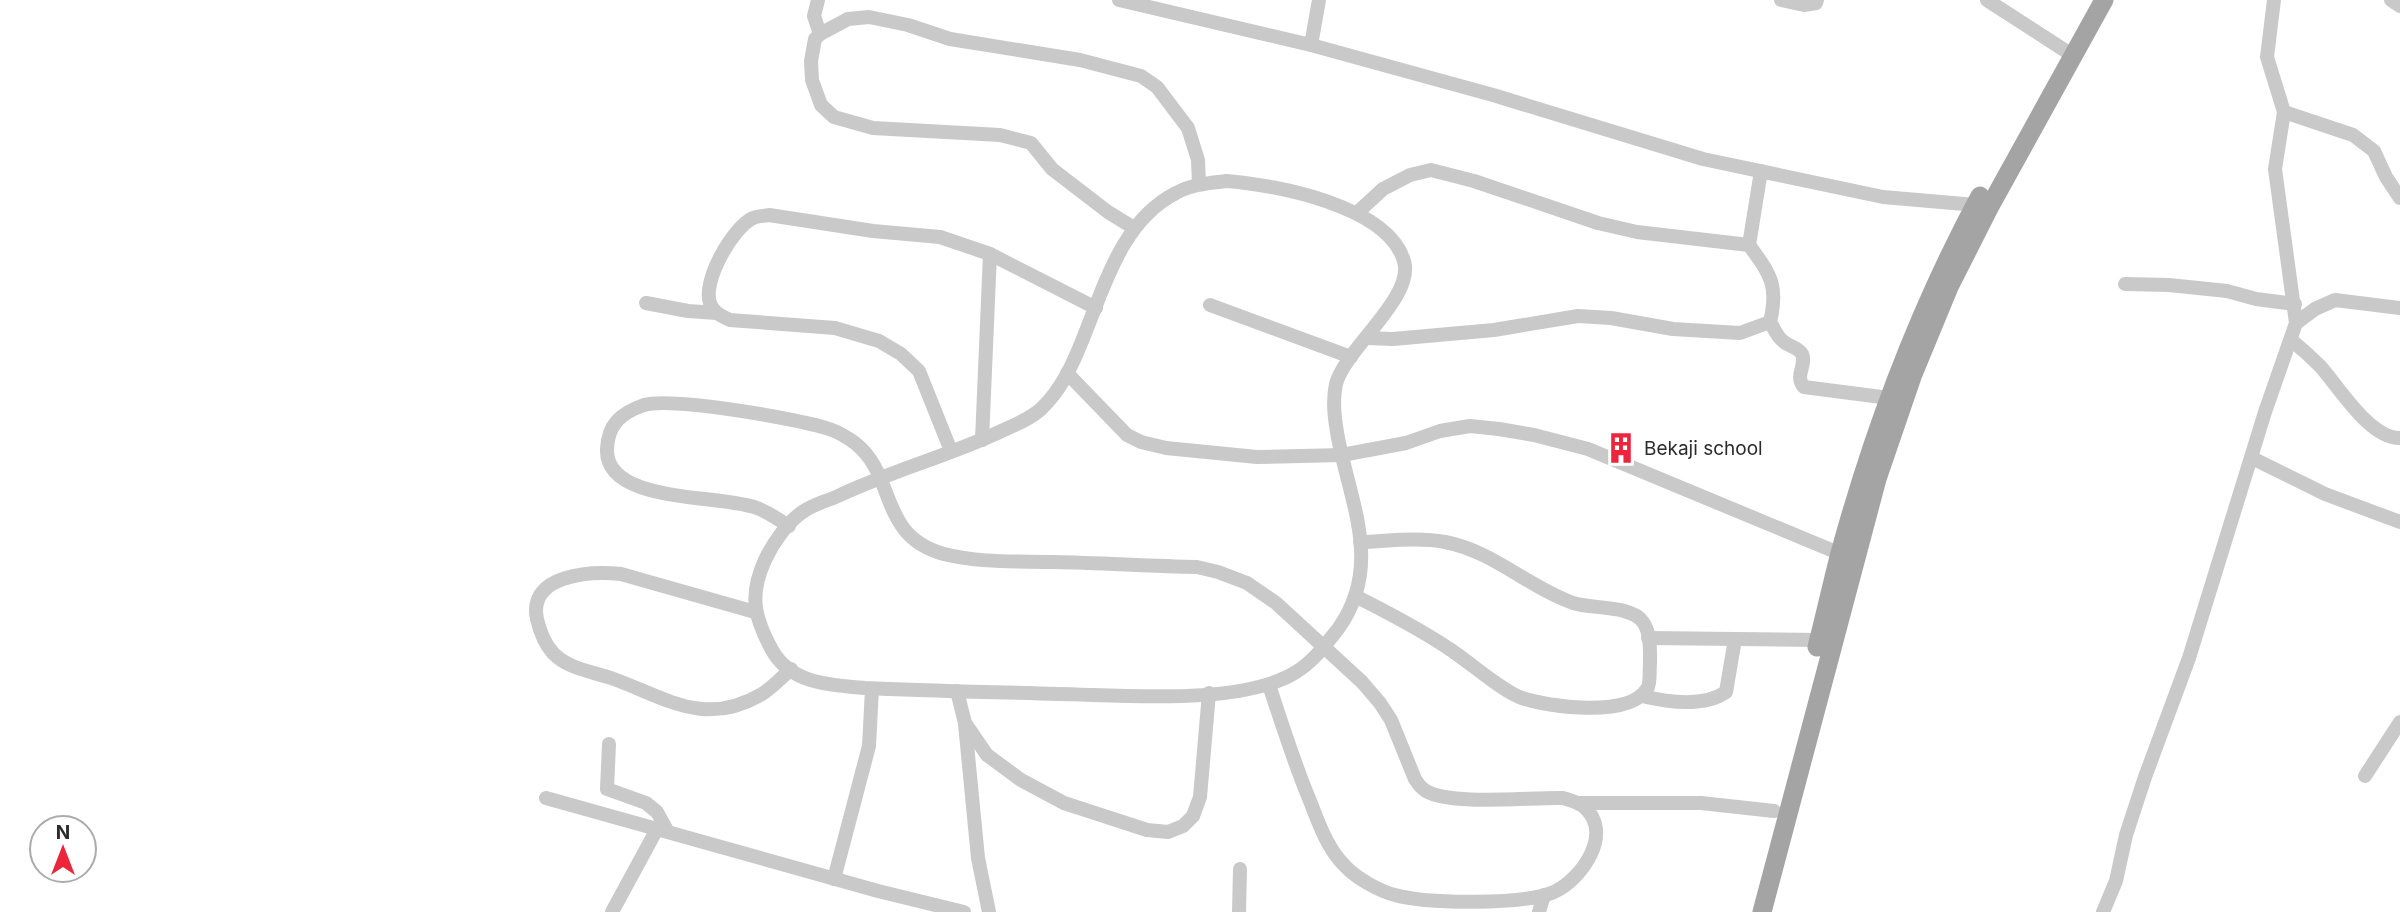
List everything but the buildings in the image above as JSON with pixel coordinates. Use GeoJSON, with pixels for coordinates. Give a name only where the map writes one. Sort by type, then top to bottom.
{"type":"FeatureCollection","features":[{"type":"Feature","properties":{"kind":"main road"},"geometry":{"type":"LineString","coordinates":[[1762,912],[1762,884],[1774,811],[1819,640],[1847,557],[1913,373],[1949,287],[2066,52],[2088,0]]}},
{"type":"Feature","properties":{"kind":"main road"},"geometry":{"type":"LineString","coordinates":[[1749,912],[1762,884],[1889,398],[1936,282],[1976,205],[2066,52],[2104,0]]}},
{"type":"Feature","properties":{"kind":"street"},"geometry":{"type":"LineString","coordinates":[[818,0],[814,16],[820,34]]}},
{"type":"Feature","properties":{"kind":"street"},"geometry":{"type":"LineString","coordinates":[[1119,0],[1311,45],[1493,95],[1703,159],[1883,197],[1976,205]]}},
{"type":"Feature","properties":{"kind":"street"},"geometry":{"type":"LineString","coordinates":[[1311,45],[1319,0]]}},
{"type":"Feature","properties":{"kind":"street"},"geometry":{"type":"LineString","coordinates":[[1781,0],[1804,5],[1816,3],[1817,0]]}},
{"type":"Feature","properties":{"kind":"street"},"geometry":{"type":"LineString","coordinates":[[1987,0],[2066,52]]}},
{"type":"Feature","properties":{"kind":"street"},"geometry":{"type":"LineString","coordinates":[[2103,912],[2116,881],[2135,809],[2189,657],[2264,412],[2296,323],[2275,169],[2284,112],[2267,57],[2274,0]]}},
{"type":"Feature","properties":{"kind":"street"},"geometry":{"type":"LineString","coordinates":[[2391,0],[2400,6]]}},
{"type":"Feature","properties":{"kind":"street"},"geometry":{"type":"LineString","coordinates":[[1134,228],[1108,212],[1052,169],[1031,143],[1000,135],[873,128],[834,117],[821,105],[812,80],[813,44],[820,34],[848,19],[869,17],[950,38],[1080,60],[1140,76],[1157,87],[1188,128],[1198,160],[1199,184]]}},
{"type":"Feature","properties":{"kind":"street"},"geometry":{"type":"LineString","coordinates":[[2284,112],[2353,135],[2374,151],[2400,198]]}},
{"type":"Feature","properties":{"kind":"street"},"geometry":{"type":"LineString","coordinates":[[1358,212],[1383,190],[1410,175],[1431,170],[1474,181],[1598,223],[1637,232],[1749,245],[1767,268],[1774,284],[1774,307],[1770,322],[1781,341],[1801,352],[1803,357],[1800,384],[1804,387],[1889,398]]}},
{"type":"Feature","properties":{"kind":"street"},"geometry":{"type":"LineString","coordinates":[[1749,245],[1760,171]]}},
{"type":"Feature","properties":{"kind":"street"},"geometry":{"type":"LineString","coordinates":[[1227,181],[1254,183],[1358,212],[1395,242],[1405,264],[1402,283],[1390,307],[1344,366],[1336,384],[1334,414],[1357,516],[1363,559],[1355,596],[1345,619],[1325,647],[1298,671],[1269,685],[1243,691],[1111,695],[872,689],[820,684],[797,675],[778,660],[755,612],[755,590],[772,546],[803,511],[878,477],[982,440],[1040,410],[1060,388],[1134,228],[1153,209],[1176,193],[1199,184],[1227,181]]}},
{"type":"Feature","properties":{"kind":"street"},"geometry":{"type":"LineString","coordinates":[[717,313],[709,302],[709,283],[717,262],[752,218],[769,215],[873,231],[940,237],[990,254],[1096,308]]}},
{"type":"Feature","properties":{"kind":"street"},"geometry":{"type":"LineString","coordinates":[[982,440],[990,254]]}},
{"type":"Feature","properties":{"kind":"street"},"geometry":{"type":"LineString","coordinates":[[2125,284],[2227,291],[2256,299],[2295,304]]}},
{"type":"Feature","properties":{"kind":"street"},"geometry":{"type":"LineString","coordinates":[[2296,323],[2315,309],[2335,300],[2400,308]]}},
{"type":"Feature","properties":{"kind":"street"},"geometry":{"type":"LineString","coordinates":[[646,303],[717,313],[730,320],[835,328],[879,341],[901,354],[919,371],[951,451]]}},
{"type":"Feature","properties":{"kind":"street"},"geometry":{"type":"LineString","coordinates":[[1210,304],[1351,357]]}},
{"type":"Feature","properties":{"kind":"street"},"geometry":{"type":"LineString","coordinates":[[1366,338],[1393,339],[1494,330],[1578,317],[1611,318],[1673,329],[1740,333],[1770,322]]}},
{"type":"Feature","properties":{"kind":"street"},"geometry":{"type":"LineString","coordinates":[[2291,340],[2319,365],[2353,406],[2382,434],[2400,438]]}},
{"type":"Feature","properties":{"kind":"street"},"geometry":{"type":"LineString","coordinates":[[1067,373],[1127,435],[1141,442],[1166,448],[1257,457],[1342,455],[1406,443],[1440,430],[1470,426],[1534,435],[1588,449],[1847,557]]}},
{"type":"Feature","properties":{"kind":"street"},"geometry":{"type":"LineString","coordinates":[[789,526],[757,507],[630,485],[612,471],[607,453],[608,432],[618,418],[645,405],[661,402],[810,423],[835,431],[855,443],[869,458],[898,522],[907,534],[917,542],[941,553],[994,561],[1196,568],[1218,572],[1247,583],[1276,603],[1380,702],[1391,720],[1415,779],[1427,792],[1460,799],[1563,798],[1579,803],[1701,803],[1774,811]]}},
{"type":"Feature","properties":{"kind":"street"},"geometry":{"type":"LineString","coordinates":[[2252,458],[2325,495],[2400,522]]}},
{"type":"Feature","properties":{"kind":"street"},"geometry":{"type":"LineString","coordinates":[[1355,596],[1448,648],[1518,697],[1550,706],[1627,705],[1642,696],[1649,687],[1648,638],[1642,621],[1625,611],[1575,604],[1554,595],[1480,552],[1444,542],[1360,542]]}},
{"type":"Feature","properties":{"kind":"street"},"geometry":{"type":"LineString","coordinates":[[755,612],[621,574],[600,572],[577,575],[553,583],[540,596],[536,614],[541,635],[553,654],[572,666],[697,710],[715,711],[738,705],[763,693],[791,669]]}},
{"type":"Feature","properties":{"kind":"street"},"geometry":{"type":"LineString","coordinates":[[1648,638],[1819,640]]}},
{"type":"Feature","properties":{"kind":"street"},"geometry":{"type":"LineString","coordinates":[[1642,696],[1678,702],[1709,700],[1726,692],[1735,639]]}},
{"type":"Feature","properties":{"kind":"street"},"geometry":{"type":"LineString","coordinates":[[1269,685],[1299,774],[1331,849],[1346,868],[1374,886],[1395,895],[1451,901],[1507,901],[1554,892],[1572,880],[1586,865],[1594,847],[1593,819],[1579,803]]}},
{"type":"Feature","properties":{"kind":"street"},"geometry":{"type":"LineString","coordinates":[[834,879],[869,746],[872,689]]}},
{"type":"Feature","properties":{"kind":"street"},"geometry":{"type":"LineString","coordinates":[[957,691],[965,723],[978,858],[989,912]]}},
{"type":"Feature","properties":{"kind":"street"},"geometry":{"type":"LineString","coordinates":[[965,723],[987,755],[1032,786],[1064,803],[1147,830],[1168,832],[1182,826],[1193,816],[1200,797],[1209,693]]}},
{"type":"Feature","properties":{"kind":"street"},"geometry":{"type":"LineString","coordinates":[[2365,776],[2400,722]]}},
{"type":"Feature","properties":{"kind":"street"},"geometry":{"type":"LineString","coordinates":[[609,744],[607,789],[646,803],[657,812],[662,831],[612,912]]}},
{"type":"Feature","properties":{"kind":"street"},"geometry":{"type":"LineString","coordinates":[[546,798],[834,879],[964,912]]}},
{"type":"Feature","properties":{"kind":"street"},"geometry":{"type":"LineString","coordinates":[[1239,912],[1240,869]]}},
{"type":"Feature","properties":{"kind":"street"},"geometry":{"type":"LineString","coordinates":[[1539,912],[1544,895]]}},
{"type":"Feature","properties":{"kind":"place","name":"Bekaji school"},"geometry":{"type":"Point","coordinates":[1621,448]}}]}
